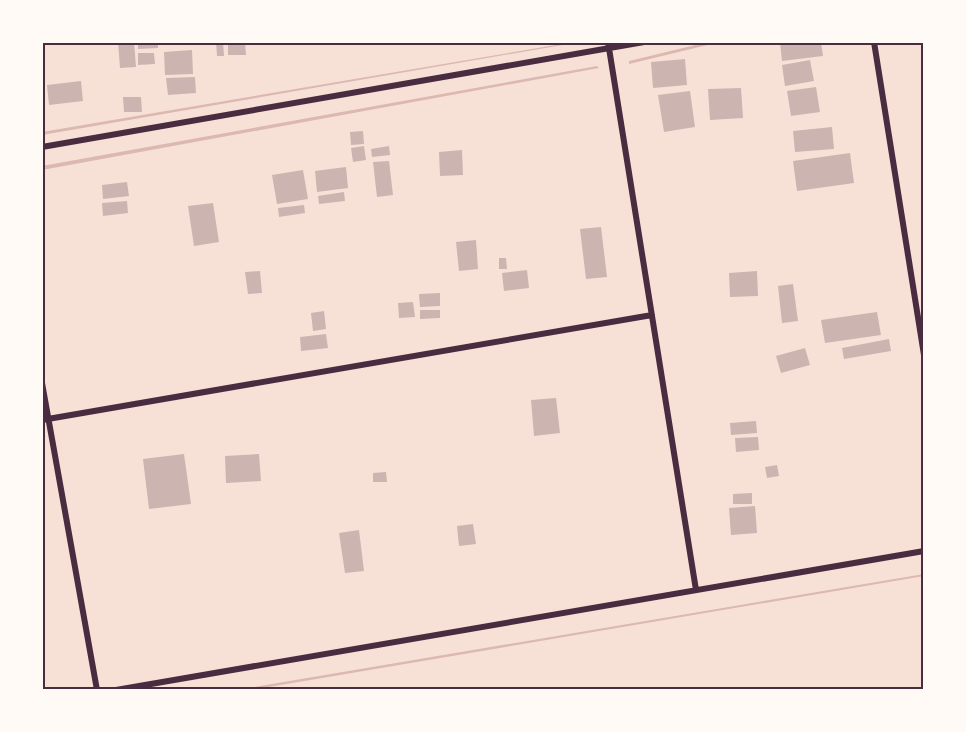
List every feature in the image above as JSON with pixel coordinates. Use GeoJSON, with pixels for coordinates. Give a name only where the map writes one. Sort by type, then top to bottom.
{"type":"FeatureCollection","features":[{"type":"Feature","properties":{"kind":"street"},"geometry":{"type":"LineString","coordinates":[[42,147],[609,46],[644,42]]}},
{"type":"Feature","properties":{"kind":"street"},"geometry":{"type":"LineString","coordinates":[[874,42],[924,355]]}},
{"type":"Feature","properties":{"kind":"street"},"geometry":{"type":"LineString","coordinates":[[609,46],[696,590]]}},
{"type":"Feature","properties":{"kind":"street"},"geometry":{"type":"LineString","coordinates":[[46,420],[652,315]]}},
{"type":"Feature","properties":{"kind":"street"},"geometry":{"type":"LineString","coordinates":[[42,383],[46,420],[97,690]]}},
{"type":"Feature","properties":{"kind":"street"},"geometry":{"type":"LineString","coordinates":[[116,690],[924,551]]}},
{"type":"Feature","properties":{"kind":"shaded area"},"geometry":{"type":"Polygon","coordinates":[[[580,42],[42,135],[42,132],[580,42]]]}},
{"type":"Feature","properties":{"kind":"shaded area"},"geometry":{"type":"Polygon","coordinates":[[[708,42],[720,42],[629,64],[629,61],[708,42]]]}},
{"type":"Feature","properties":{"kind":"shaded area"},"geometry":{"type":"Polygon","coordinates":[[[597,66],[599,68],[42,170],[42,166],[597,66]]]}},
{"type":"Feature","properties":{"kind":"shaded area"},"geometry":{"type":"Polygon","coordinates":[[[924,574],[924,576],[251,690],[236,690],[924,574]]]}},
{"type":"Feature","properties":{"kind":"building"},"geometry":{"type":"Polygon","coordinates":[[[118,42],[134,42],[136,67],[120,68],[118,42]]]}},
{"type":"Feature","properties":{"kind":"building"},"geometry":{"type":"Polygon","coordinates":[[[138,42],[158,42],[158,48],[138,49],[138,42]]]}},
{"type":"Feature","properties":{"kind":"building"},"geometry":{"type":"Polygon","coordinates":[[[216,42],[223,42],[224,56],[217,56],[216,42]]]}},
{"type":"Feature","properties":{"kind":"building"},"geometry":{"type":"Polygon","coordinates":[[[228,42],[245,42],[246,55],[228,55],[228,42]]]}},
{"type":"Feature","properties":{"kind":"building"},"geometry":{"type":"Polygon","coordinates":[[[780,42],[821,42],[823,56],[782,61],[780,42]]]}},
{"type":"Feature","properties":{"kind":"building"},"geometry":{"type":"Polygon","coordinates":[[[192,50],[193,74],[165,75],[164,52],[192,50]]]}},
{"type":"Feature","properties":{"kind":"building"},"geometry":{"type":"Polygon","coordinates":[[[138,53],[154,53],[155,64],[138,65],[138,53]]]}},
{"type":"Feature","properties":{"kind":"building"},"geometry":{"type":"Polygon","coordinates":[[[685,59],[687,85],[653,88],[651,62],[685,59]]]}},
{"type":"Feature","properties":{"kind":"building"},"geometry":{"type":"Polygon","coordinates":[[[810,60],[814,81],[785,86],[782,65],[810,60]]]}},
{"type":"Feature","properties":{"kind":"building"},"geometry":{"type":"Polygon","coordinates":[[[195,77],[196,93],[168,95],[166,78],[195,77]]]}},
{"type":"Feature","properties":{"kind":"building"},"geometry":{"type":"Polygon","coordinates":[[[81,81],[83,101],[49,105],[47,85],[81,81]]]}},
{"type":"Feature","properties":{"kind":"building"},"geometry":{"type":"Polygon","coordinates":[[[816,87],[820,112],[791,116],[787,91],[816,87]]]}},
{"type":"Feature","properties":{"kind":"building"},"geometry":{"type":"Polygon","coordinates":[[[741,88],[743,118],[710,120],[708,89],[741,88]]]}},
{"type":"Feature","properties":{"kind":"building"},"geometry":{"type":"Polygon","coordinates":[[[690,91],[695,127],[664,132],[658,95],[690,91]]]}},
{"type":"Feature","properties":{"kind":"building"},"geometry":{"type":"Polygon","coordinates":[[[123,97],[141,97],[142,112],[124,112],[123,97]]]}},
{"type":"Feature","properties":{"kind":"building"},"geometry":{"type":"Polygon","coordinates":[[[832,127],[834,149],[795,152],[793,131],[832,127]]]}},
{"type":"Feature","properties":{"kind":"building"},"geometry":{"type":"Polygon","coordinates":[[[363,131],[364,144],[351,145],[350,132],[363,131]]]}},
{"type":"Feature","properties":{"kind":"building"},"geometry":{"type":"Polygon","coordinates":[[[364,146],[366,160],[353,162],[351,148],[364,146]]]}},
{"type":"Feature","properties":{"kind":"building"},"geometry":{"type":"Polygon","coordinates":[[[389,146],[390,155],[372,157],[371,149],[389,146]]]}},
{"type":"Feature","properties":{"kind":"building"},"geometry":{"type":"Polygon","coordinates":[[[462,150],[463,175],[440,176],[439,152],[462,150]]]}},
{"type":"Feature","properties":{"kind":"building"},"geometry":{"type":"Polygon","coordinates":[[[850,153],[854,183],[797,191],[793,161],[850,153]]]}},
{"type":"Feature","properties":{"kind":"building"},"geometry":{"type":"Polygon","coordinates":[[[389,161],[393,195],[377,197],[373,162],[389,161]]]}},
{"type":"Feature","properties":{"kind":"building"},"geometry":{"type":"Polygon","coordinates":[[[346,167],[348,188],[317,192],[315,171],[346,167]]]}},
{"type":"Feature","properties":{"kind":"building"},"geometry":{"type":"Polygon","coordinates":[[[303,170],[308,199],[277,204],[272,175],[303,170]]]}},
{"type":"Feature","properties":{"kind":"building"},"geometry":{"type":"Polygon","coordinates":[[[127,182],[129,196],[103,199],[102,185],[127,182]]]}},
{"type":"Feature","properties":{"kind":"building"},"geometry":{"type":"Polygon","coordinates":[[[344,192],[345,201],[319,204],[318,196],[344,192]]]}},
{"type":"Feature","properties":{"kind":"building"},"geometry":{"type":"Polygon","coordinates":[[[127,201],[128,213],[103,216],[102,203],[127,201]]]}},
{"type":"Feature","properties":{"kind":"building"},"geometry":{"type":"Polygon","coordinates":[[[213,203],[219,242],[194,246],[188,206],[213,203]]]}},
{"type":"Feature","properties":{"kind":"building"},"geometry":{"type":"Polygon","coordinates":[[[304,205],[305,213],[279,217],[278,208],[304,205]]]}},
{"type":"Feature","properties":{"kind":"building"},"geometry":{"type":"Polygon","coordinates":[[[601,227],[607,277],[586,279],[580,229],[601,227]]]}},
{"type":"Feature","properties":{"kind":"building"},"geometry":{"type":"Polygon","coordinates":[[[476,240],[478,269],[459,271],[456,242],[476,240]]]}},
{"type":"Feature","properties":{"kind":"building"},"geometry":{"type":"Polygon","coordinates":[[[499,258],[506,258],[507,269],[499,269],[499,258]]]}},
{"type":"Feature","properties":{"kind":"building"},"geometry":{"type":"Polygon","coordinates":[[[527,270],[529,288],[504,291],[502,273],[527,270]]]}},
{"type":"Feature","properties":{"kind":"building"},"geometry":{"type":"Polygon","coordinates":[[[260,271],[262,293],[248,294],[245,272],[260,271]]]}},
{"type":"Feature","properties":{"kind":"building"},"geometry":{"type":"Polygon","coordinates":[[[757,271],[758,296],[730,297],[729,273],[757,271]]]}},
{"type":"Feature","properties":{"kind":"building"},"geometry":{"type":"Polygon","coordinates":[[[793,284],[798,321],[782,323],[778,286],[793,284]]]}},
{"type":"Feature","properties":{"kind":"building"},"geometry":{"type":"Polygon","coordinates":[[[440,293],[440,306],[420,307],[419,294],[440,293]]]}},
{"type":"Feature","properties":{"kind":"building"},"geometry":{"type":"Polygon","coordinates":[[[413,302],[415,317],[399,318],[398,303],[413,302]]]}},
{"type":"Feature","properties":{"kind":"building"},"geometry":{"type":"Polygon","coordinates":[[[420,310],[440,310],[440,318],[420,319],[420,310]]]}},
{"type":"Feature","properties":{"kind":"building"},"geometry":{"type":"Polygon","coordinates":[[[324,311],[326,329],[313,331],[311,313],[324,311]]]}},
{"type":"Feature","properties":{"kind":"building"},"geometry":{"type":"Polygon","coordinates":[[[877,312],[881,335],[825,343],[821,320],[877,312]]]}},
{"type":"Feature","properties":{"kind":"building"},"geometry":{"type":"Polygon","coordinates":[[[326,334],[328,348],[301,351],[300,337],[326,334]]]}},
{"type":"Feature","properties":{"kind":"building"},"geometry":{"type":"Polygon","coordinates":[[[889,339],[891,351],[844,359],[842,348],[889,339]]]}},
{"type":"Feature","properties":{"kind":"building"},"geometry":{"type":"Polygon","coordinates":[[[805,348],[810,365],[781,373],[776,356],[805,348]]]}},
{"type":"Feature","properties":{"kind":"building"},"geometry":{"type":"Polygon","coordinates":[[[556,398],[560,433],[534,436],[531,400],[556,398]]]}},
{"type":"Feature","properties":{"kind":"building"},"geometry":{"type":"Polygon","coordinates":[[[756,421],[757,433],[731,435],[730,423],[756,421]]]}},
{"type":"Feature","properties":{"kind":"building"},"geometry":{"type":"Polygon","coordinates":[[[758,437],[759,450],[736,452],[735,438],[758,437]]]}},
{"type":"Feature","properties":{"kind":"building"},"geometry":{"type":"Polygon","coordinates":[[[184,454],[191,504],[149,509],[143,459],[184,454]]]}},
{"type":"Feature","properties":{"kind":"building"},"geometry":{"type":"Polygon","coordinates":[[[259,454],[261,481],[226,483],[225,456],[259,454]]]}},
{"type":"Feature","properties":{"kind":"building"},"geometry":{"type":"Polygon","coordinates":[[[777,465],[779,476],[767,478],[765,467],[777,465]]]}},
{"type":"Feature","properties":{"kind":"building"},"geometry":{"type":"Polygon","coordinates":[[[386,472],[387,482],[373,482],[373,473],[386,472]]]}},
{"type":"Feature","properties":{"kind":"building"},"geometry":{"type":"Polygon","coordinates":[[[752,493],[752,504],[733,504],[733,494],[752,493]]]}},
{"type":"Feature","properties":{"kind":"building"},"geometry":{"type":"Polygon","coordinates":[[[755,506],[757,533],[731,535],[729,508],[755,506]]]}},
{"type":"Feature","properties":{"kind":"building"},"geometry":{"type":"Polygon","coordinates":[[[473,524],[476,544],[459,546],[457,526],[473,524]]]}},
{"type":"Feature","properties":{"kind":"building"},"geometry":{"type":"Polygon","coordinates":[[[359,530],[364,571],[345,573],[339,533],[359,530]]]}}]}
